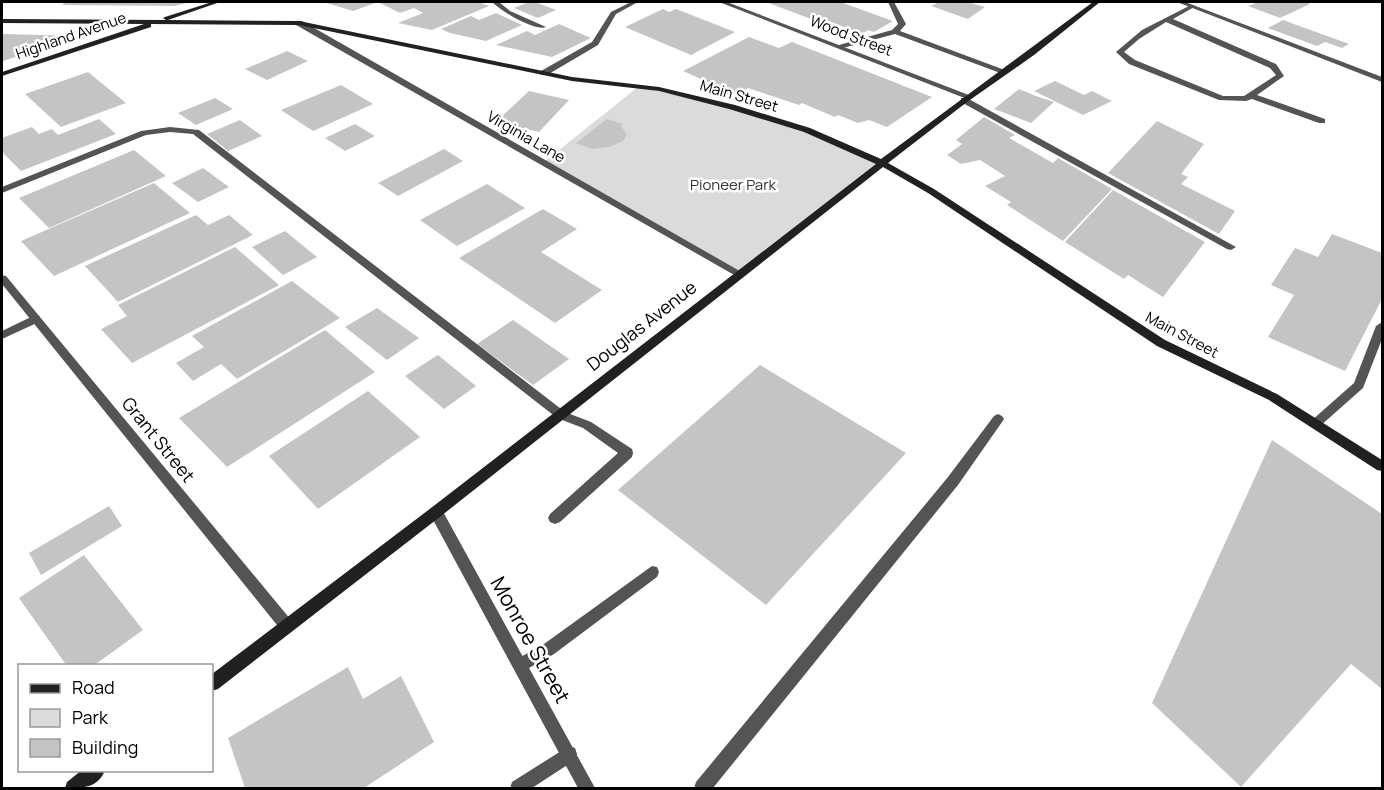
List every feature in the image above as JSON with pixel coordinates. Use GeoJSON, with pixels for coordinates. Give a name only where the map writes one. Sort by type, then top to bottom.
{"type":"FeatureCollection","features":[{"type":"Feature","properties":{"kind":"street","name":"Highland Avenue"},"geometry":{"type":"LineString","coordinates":[[2,74],[217,2]]}},
{"type":"Feature","properties":{"kind":"street"},"geometry":{"type":"LineString","coordinates":[[495,2],[508,12],[542,27]]}},
{"type":"Feature","properties":{"kind":"street"},"geometry":{"type":"LineString","coordinates":[[544,73],[595,43],[613,13],[635,2]]}},
{"type":"Feature","properties":{"kind":"street","name":"Wood Street"},"geometry":{"type":"LineString","coordinates":[[722,2],[842,47],[967,99],[1231,247]]}},
{"type":"Feature","properties":{"kind":"street"},"geometry":{"type":"LineString","coordinates":[[842,47],[895,32],[902,24],[891,2]]}},
{"type":"Feature","properties":{"kind":"street","name":"Douglas Avenue"},"geometry":{"type":"LineString","coordinates":[[213,682],[561,415],[882,163],[1097,2]]}},
{"type":"Feature","properties":{"kind":"street"},"geometry":{"type":"LineString","coordinates":[[1180,2],[1383,80]]}},
{"type":"Feature","properties":{"kind":"street"},"geometry":{"type":"LineString","coordinates":[[1167,20],[1273,66],[1280,76],[1246,99],[1222,98],[1132,62],[1120,52],[1135,36],[1192,6]]}},
{"type":"Feature","properties":{"kind":"street","name":"Main Street"},"geometry":{"type":"LineString","coordinates":[[2,21],[299,23],[544,73],[659,89],[732,107],[807,130],[882,163],[931,191],[1161,343],[1273,397],[1383,466]]}},
{"type":"Feature","properties":{"kind":"street","name":"Virginia Lane"},"geometry":{"type":"LineString","coordinates":[[299,23],[740,274]]}},
{"type":"Feature","properties":{"kind":"street"},"geometry":{"type":"LineString","coordinates":[[895,32],[1006,72]]}},
{"type":"Feature","properties":{"kind":"street"},"geometry":{"type":"LineString","coordinates":[[1251,96],[1322,122]]}},
{"type":"Feature","properties":{"kind":"street"},"geometry":{"type":"LineString","coordinates":[[2,190],[144,133],[182,128],[196,132],[561,415],[587,425],[627,453],[555,518]]}},
{"type":"Feature","properties":{"kind":"street","name":"Grant Street"},"geometry":{"type":"LineString","coordinates":[[2,278],[286,626]]}},
{"type":"Feature","properties":{"kind":"street"},"geometry":{"type":"LineString","coordinates":[[2,335],[35,319]]}},
{"type":"Feature","properties":{"kind":"street"},"geometry":{"type":"LineString","coordinates":[[1315,424],[1359,385],[1383,326]]}},
{"type":"Feature","properties":{"kind":"street"},"geometry":{"type":"LineString","coordinates":[[702,789],[953,481],[998,419]]}},
{"type":"Feature","properties":{"kind":"street","name":"Monroe Street"},"geometry":{"type":"LineString","coordinates":[[436,512],[587,789]]}},
{"type":"Feature","properties":{"kind":"street"},"geometry":{"type":"LineString","coordinates":[[520,665],[549,649],[652,572]]}},
{"type":"Feature","properties":{"kind":"street"},"geometry":{"type":"LineString","coordinates":[[518,789],[568,754]]}},
{"type":"Feature","properties":{"kind":"street"},"geometry":{"type":"LineString","coordinates":[[73,789],[96,772]]}},
{"type":"Feature","properties":{"kind":"green space","name":"Pioneer Park"},"geometry":{"type":"Polygon","coordinates":[[[638,87],[732,107],[807,130],[882,163],[740,274],[544,162],[638,87]]]}},
{"type":"Feature","properties":{"kind":"building"},"geometry":{"type":"Polygon","coordinates":[[[66,2],[190,2],[175,6],[62,5],[66,2]]]}},
{"type":"Feature","properties":{"kind":"building"},"geometry":{"type":"Polygon","coordinates":[[[323,2],[378,2],[353,11],[323,2]]]}},
{"type":"Feature","properties":{"kind":"building"},"geometry":{"type":"Polygon","coordinates":[[[478,2],[489,6],[432,30],[398,23],[423,13],[414,8],[400,13],[380,3],[478,2]]]}},
{"type":"Feature","properties":{"kind":"building"},"geometry":{"type":"Polygon","coordinates":[[[529,2],[556,10],[538,18],[514,8],[529,2]]]}},
{"type":"Feature","properties":{"kind":"building"},"geometry":{"type":"Polygon","coordinates":[[[766,2],[846,2],[843,3],[893,21],[874,32],[868,30],[862,34],[829,21],[824,24],[766,2]]]}},
{"type":"Feature","properties":{"kind":"building"},"geometry":{"type":"Polygon","coordinates":[[[939,2],[967,2],[985,7],[968,19],[931,6],[939,2]]]}},
{"type":"Feature","properties":{"kind":"building"},"geometry":{"type":"Polygon","coordinates":[[[1259,2],[1310,4],[1280,18],[1248,6],[1259,2]]]}},
{"type":"Feature","properties":{"kind":"building"},"geometry":{"type":"Polygon","coordinates":[[[663,9],[669,12],[676,9],[735,32],[691,55],[625,27],[663,9]]]}},
{"type":"Feature","properties":{"kind":"building"},"geometry":{"type":"Polygon","coordinates":[[[496,13],[522,25],[486,41],[441,29],[471,16],[479,20],[496,13]]]}},
{"type":"Feature","properties":{"kind":"building"},"geometry":{"type":"Polygon","coordinates":[[[1283,20],[1349,44],[1342,48],[1325,42],[1317,46],[1268,28],[1283,20]]]}},
{"type":"Feature","properties":{"kind":"building"},"geometry":{"type":"Polygon","coordinates":[[[559,24],[591,38],[552,57],[496,45],[527,31],[535,35],[559,24]]]}},
{"type":"Feature","properties":{"kind":"building"},"geometry":{"type":"Polygon","coordinates":[[[2,34],[81,36],[82,36],[3,61],[2,34]]]}},
{"type":"Feature","properties":{"kind":"building"},"geometry":{"type":"Polygon","coordinates":[[[749,37],[779,48],[792,42],[932,97],[887,127],[869,120],[858,123],[838,115],[835,117],[802,103],[799,105],[748,88],[737,95],[683,71],[749,37]]]}},
{"type":"Feature","properties":{"kind":"building"},"geometry":{"type":"Polygon","coordinates":[[[287,51],[308,61],[267,80],[245,69],[287,51]]]}},
{"type":"Feature","properties":{"kind":"building"},"geometry":{"type":"Polygon","coordinates":[[[88,72],[126,103],[61,127],[25,94],[88,72]]]}},
{"type":"Feature","properties":{"kind":"building"},"geometry":{"type":"Polygon","coordinates":[[[1055,81],[1084,95],[1092,91],[1112,101],[1083,115],[1034,91],[1055,81]]]}},
{"type":"Feature","properties":{"kind":"building"},"geometry":{"type":"Polygon","coordinates":[[[341,85],[373,104],[313,131],[281,110],[341,85]]]}},
{"type":"Feature","properties":{"kind":"building"},"geometry":{"type":"Polygon","coordinates":[[[1019,89],[1054,102],[1031,123],[994,109],[1019,89]]]}},
{"type":"Feature","properties":{"kind":"building"},"geometry":{"type":"Polygon","coordinates":[[[529,91],[569,100],[539,132],[496,122],[529,91]]]}},
{"type":"Feature","properties":{"kind":"building"},"geometry":{"type":"Polygon","coordinates":[[[215,98],[233,109],[196,125],[178,113],[215,98]]]}},
{"type":"Feature","properties":{"kind":"building"},"geometry":{"type":"Polygon","coordinates":[[[984,117],[1015,135],[1009,138],[1053,163],[1058,158],[1112,189],[1063,241],[1007,205],[1011,202],[985,186],[1005,176],[980,160],[961,164],[947,155],[962,144],[956,140],[984,117]]]}},
{"type":"Feature","properties":{"kind":"building"},"geometry":{"type":"Polygon","coordinates":[[[99,119],[116,134],[21,171],[2,152],[2,138],[32,127],[39,134],[52,129],[58,135],[99,119]]]}},
{"type":"Feature","properties":{"kind":"building"},"geometry":{"type":"Polygon","coordinates":[[[607,119],[623,124],[621,126],[627,134],[623,141],[609,147],[592,149],[576,143],[607,119]]]}},
{"type":"Feature","properties":{"kind":"building"},"geometry":{"type":"Polygon","coordinates":[[[240,120],[262,136],[228,151],[207,134],[240,120]]]}},
{"type":"Feature","properties":{"kind":"building"},"geometry":{"type":"Polygon","coordinates":[[[1157,121],[1204,144],[1181,174],[1188,177],[1181,184],[1235,211],[1219,234],[1108,173],[1157,121]]]}},
{"type":"Feature","properties":{"kind":"building"},"geometry":{"type":"Polygon","coordinates":[[[355,124],[375,136],[345,151],[325,138],[355,124]]]}},
{"type":"Feature","properties":{"kind":"building"},"geometry":{"type":"Polygon","coordinates":[[[444,149],[463,161],[398,196],[378,183],[444,149]]]}},
{"type":"Feature","properties":{"kind":"building"},"geometry":{"type":"Polygon","coordinates":[[[134,150],[166,176],[49,228],[19,198],[134,150]]]}},
{"type":"Feature","properties":{"kind":"building"},"geometry":{"type":"Polygon","coordinates":[[[203,168],[229,187],[198,202],[172,183],[203,168]]]}},
{"type":"Feature","properties":{"kind":"building"},"geometry":{"type":"Polygon","coordinates":[[[154,183],[190,213],[54,276],[21,241],[154,183]]]}},
{"type":"Feature","properties":{"kind":"building"},"geometry":{"type":"Polygon","coordinates":[[[487,184],[525,208],[457,246],[420,220],[487,184]]]}},
{"type":"Feature","properties":{"kind":"building"},"geometry":{"type":"Polygon","coordinates":[[[1113,190],[1205,242],[1163,297],[1128,275],[1124,279],[1065,242],[1113,190]]]}},
{"type":"Feature","properties":{"kind":"building"},"geometry":{"type":"Polygon","coordinates":[[[543,209],[577,229],[541,252],[602,290],[555,323],[459,258],[543,209]]]}},
{"type":"Feature","properties":{"kind":"building"},"geometry":{"type":"Polygon","coordinates":[[[196,215],[208,225],[229,215],[253,235],[118,302],[85,266],[196,215]]]}},
{"type":"Feature","properties":{"kind":"building"},"geometry":{"type":"Polygon","coordinates":[[[285,231],[317,257],[283,275],[252,247],[285,231]]]}},
{"type":"Feature","properties":{"kind":"building"},"geometry":{"type":"Polygon","coordinates":[[[1332,234],[1382,253],[1382,299],[1345,371],[1268,337],[1294,295],[1271,285],[1295,248],[1318,257],[1332,234]]]}},
{"type":"Feature","properties":{"kind":"building"},"geometry":{"type":"Polygon","coordinates":[[[235,247],[279,285],[132,363],[101,329],[127,316],[118,305],[235,247]]]}},
{"type":"Feature","properties":{"kind":"building"},"geometry":{"type":"Polygon","coordinates":[[[292,281],[340,318],[237,379],[221,364],[193,381],[176,363],[204,347],[192,336],[292,281]]]}},
{"type":"Feature","properties":{"kind":"building"},"geometry":{"type":"Polygon","coordinates":[[[377,308],[419,338],[387,360],[345,327],[377,308]]]}},
{"type":"Feature","properties":{"kind":"building"},"geometry":{"type":"Polygon","coordinates":[[[513,320],[569,359],[533,385],[477,344],[513,320]]]}},
{"type":"Feature","properties":{"kind":"building"},"geometry":{"type":"Polygon","coordinates":[[[325,330],[375,372],[227,467],[179,418],[325,330]]]}},
{"type":"Feature","properties":{"kind":"building"},"geometry":{"type":"Polygon","coordinates":[[[438,355],[476,386],[444,409],[405,376],[438,355]]]}},
{"type":"Feature","properties":{"kind":"building"},"geometry":{"type":"Polygon","coordinates":[[[760,365],[906,453],[766,605],[618,490],[760,365]]]}},
{"type":"Feature","properties":{"kind":"building"},"geometry":{"type":"Polygon","coordinates":[[[368,391],[420,437],[318,509],[269,456],[368,391]]]}},
{"type":"Feature","properties":{"kind":"building"},"geometry":{"type":"Polygon","coordinates":[[[1272,440],[1382,514],[1382,689],[1351,664],[1241,787],[1152,703],[1272,440]]]}},
{"type":"Feature","properties":{"kind":"building"},"geometry":{"type":"Polygon","coordinates":[[[109,506],[122,526],[41,575],[29,553],[109,506]]]}},
{"type":"Feature","properties":{"kind":"building"},"geometry":{"type":"Polygon","coordinates":[[[84,555],[143,630],[96,664],[66,664],[19,598],[84,555]]]}},
{"type":"Feature","properties":{"kind":"building"},"geometry":{"type":"Polygon","coordinates":[[[348,667],[363,699],[401,676],[434,742],[364,788],[245,788],[228,738],[348,667]]]}}]}
